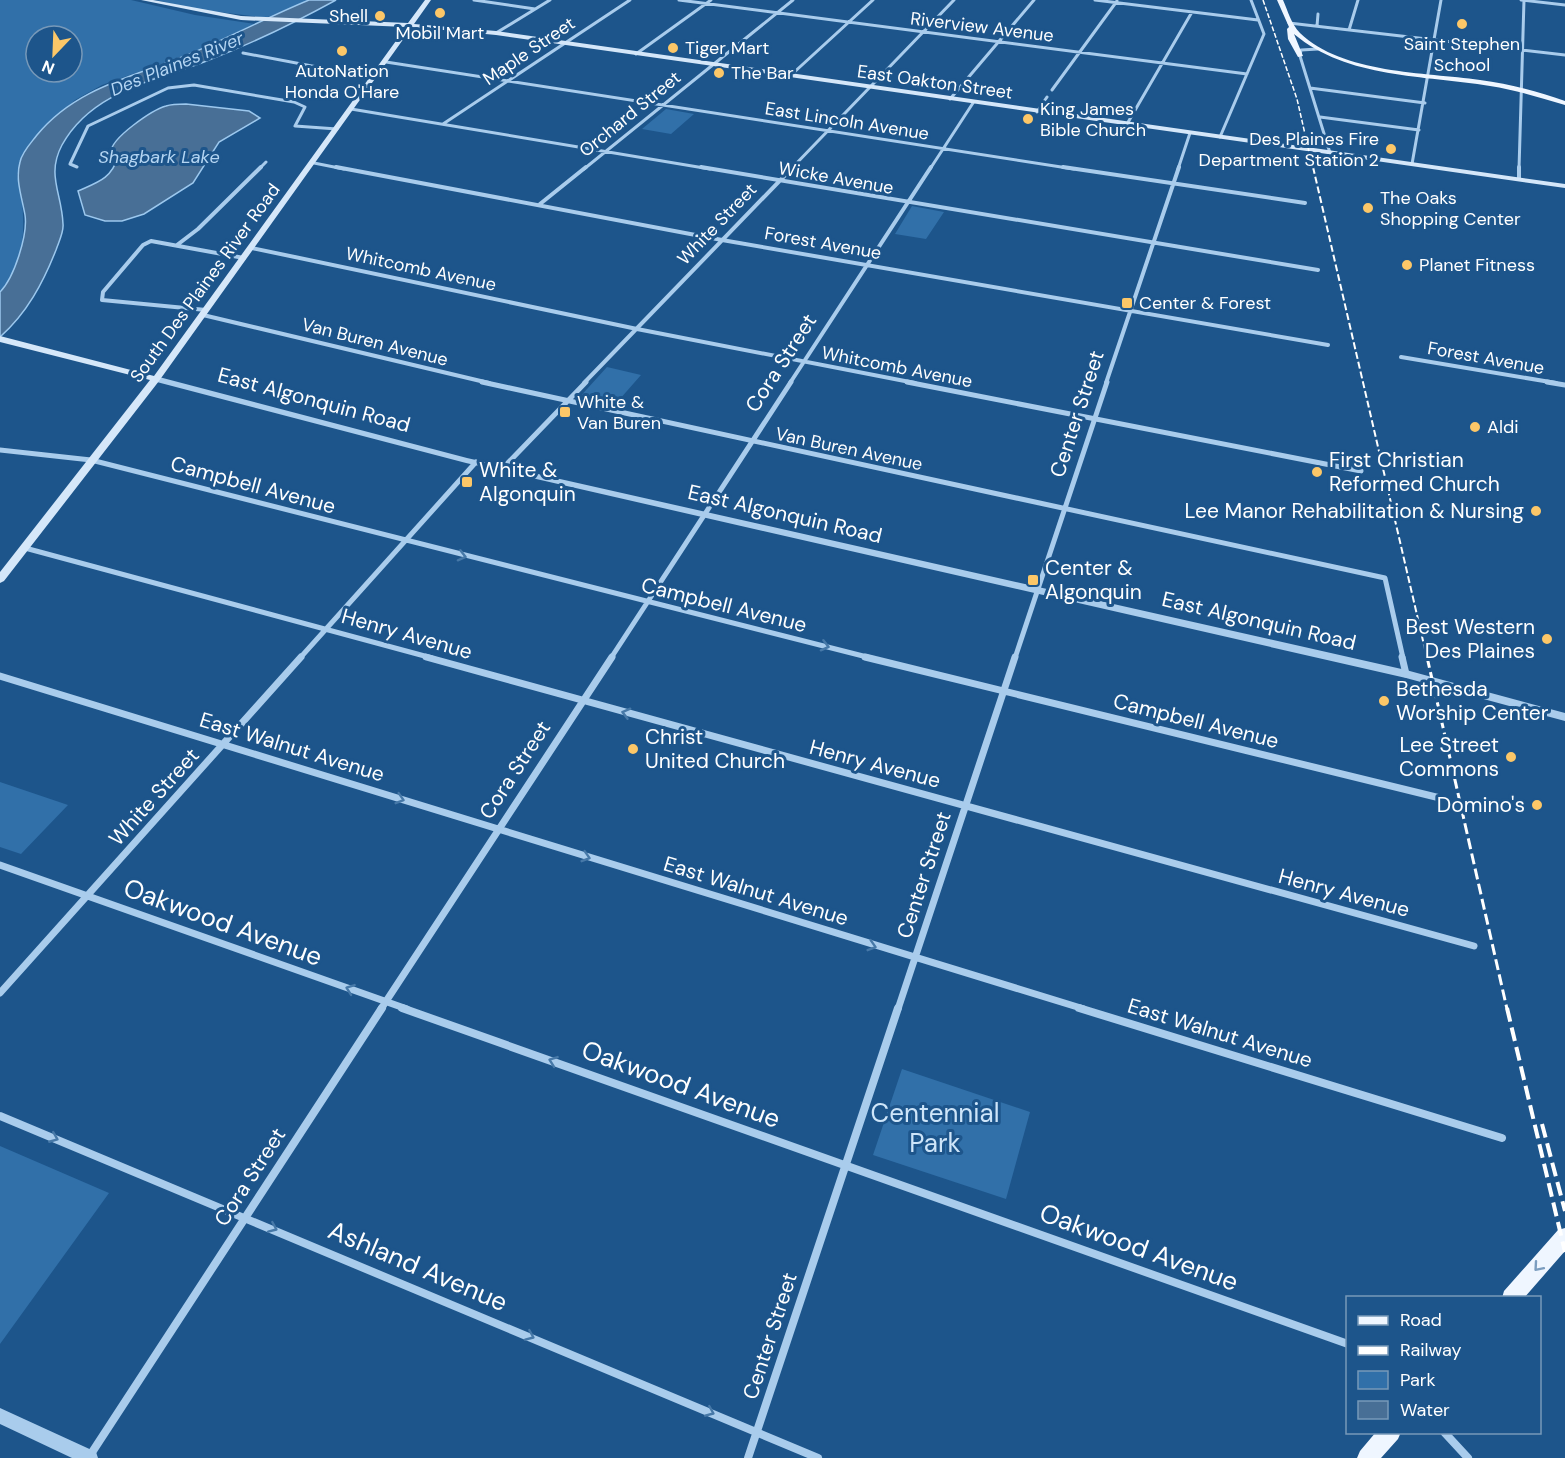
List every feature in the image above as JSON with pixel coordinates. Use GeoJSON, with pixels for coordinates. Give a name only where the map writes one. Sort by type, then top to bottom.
{"type":"FeatureCollection","features":[{"type":"Feature","properties":{"kind":"main road","name":"East Oakton Street"},"geometry":{"type":"LineString","coordinates":[[144,0],[206,14],[255,20],[409,26],[496,33],[1565,186]]}},
{"type":"Feature","properties":{"kind":"main road","name":"South Des Plaines River Road"},"geometry":{"type":"LineString","coordinates":[[0,579],[205,313],[428,0]]}},
{"type":"Feature","properties":{"kind":"main road"},"geometry":{"type":"LineString","coordinates":[[1280,0],[1290,25],[1300,38],[1318,49],[1369,67],[1522,90],[1565,104]]}},
{"type":"Feature","properties":{"kind":"main road"},"geometry":{"type":"LineString","coordinates":[[1290,25],[1291,39],[1300,56]]}},
{"type":"Feature","properties":{"kind":"main road","name":"East Algonquin Road"},"geometry":{"type":"LineString","coordinates":[[1,339],[156,379]]}},
{"type":"Feature","properties":{"kind":"main road"},"geometry":{"type":"LineString","coordinates":[[1513,1296],[1565,1237]]}},
{"type":"Feature","properties":{"kind":"main road"},"geometry":{"type":"LineString","coordinates":[[1367,1458],[1389,1434]]}},
{"type":"Feature","properties":{"kind":"street"},"geometry":{"type":"LineString","coordinates":[[474,0],[535,9]]}},
{"type":"Feature","properties":{"kind":"street"},"geometry":{"type":"LineString","coordinates":[[496,33],[550,0]]}},
{"type":"Feature","properties":{"kind":"street","name":"Maple Street"},"geometry":{"type":"LineString","coordinates":[[443,124],[630,0]]}},
{"type":"Feature","properties":{"kind":"street","name":"Riverview Avenue"},"geometry":{"type":"LineString","coordinates":[[678,0],[1247,74]]}},
{"type":"Feature","properties":{"kind":"street"},"geometry":{"type":"LineString","coordinates":[[636,54],[711,0]]}},
{"type":"Feature","properties":{"kind":"street","name":"Orchard Street"},"geometry":{"type":"LineString","coordinates":[[540,204],[792,0]]}},
{"type":"Feature","properties":{"kind":"street"},"geometry":{"type":"LineString","coordinates":[[790,76],[873,0]]}},
{"type":"Feature","properties":{"kind":"street","name":"White Street"},"geometry":{"type":"LineString","coordinates":[[502,469],[954,0]]}},
{"type":"Feature","properties":{"kind":"street"},"geometry":{"type":"LineString","coordinates":[[950,99],[1034,0]]}},
{"type":"Feature","properties":{"kind":"street"},"geometry":{"type":"LineString","coordinates":[[1095,0],[1258,20]]}},
{"type":"Feature","properties":{"kind":"street"},"geometry":{"type":"LineString","coordinates":[[1052,90],[1117,1],[1123,0]]}},
{"type":"Feature","properties":{"kind":"street"},"geometry":{"type":"LineString","coordinates":[[1220,137],[1264,34],[1251,0]]}},
{"type":"Feature","properties":{"kind":"street"},"geometry":{"type":"LineString","coordinates":[[1349,30],[1358,0]]}},
{"type":"Feature","properties":{"kind":"street"},"geometry":{"type":"LineString","coordinates":[[1413,164],[1441,0]]}},
{"type":"Feature","properties":{"kind":"street"},"geometry":{"type":"LineString","coordinates":[[1519,179],[1524,50],[1523,0],[1565,5]]}},
{"type":"Feature","properties":{"kind":"street"},"geometry":{"type":"LineString","coordinates":[[1127,124],[1192,12]]}},
{"type":"Feature","properties":{"kind":"street"},"geometry":{"type":"LineString","coordinates":[[1317,26],[1318,14]]}},
{"type":"Feature","properties":{"kind":"street"},"geometry":{"type":"LineString","coordinates":[[1290,25],[1317,26],[1565,55]]}},
{"type":"Feature","properties":{"kind":"street"},"geometry":{"type":"LineString","coordinates":[[1318,49],[1300,50],[1300,56],[1330,153]]}},
{"type":"Feature","properties":{"kind":"street"},"geometry":{"type":"LineString","coordinates":[[243,53],[349,73],[377,74]]}},
{"type":"Feature","properties":{"kind":"street","name":"East Lincoln Avenue"},"geometry":{"type":"LineString","coordinates":[[386,62],[826,132],[1305,203]]}},
{"type":"Feature","properties":{"kind":"street"},"geometry":{"type":"LineString","coordinates":[[77,167],[70,164],[88,126],[168,88],[181,85],[194,85],[294,102],[305,107],[295,126],[337,129]]}},
{"type":"Feature","properties":{"kind":"street"},"geometry":{"type":"LineString","coordinates":[[1310,88],[1425,103]]}},
{"type":"Feature","properties":{"kind":"street"},"geometry":{"type":"LineString","coordinates":[[1037,112],[1047,97]]}},
{"type":"Feature","properties":{"kind":"street","name":"Cora Street"},"geometry":{"type":"LineString","coordinates":[[89,1458],[973,103]]}},
{"type":"Feature","properties":{"kind":"street","name":"Wicke Avenue"},"geometry":{"type":"LineString","coordinates":[[351,109],[778,182],[1318,270]]}},
{"type":"Feature","properties":{"kind":"street"},"geometry":{"type":"LineString","coordinates":[[1320,117],[1419,130]]}},
{"type":"Feature","properties":{"kind":"street","name":"Center Street"},"geometry":{"type":"LineString","coordinates":[[747,1458],[1190,133]]}},
{"type":"Feature","properties":{"kind":"street"},"geometry":{"type":"LineString","coordinates":[[177,245],[198,229],[266,162]]}},
{"type":"Feature","properties":{"kind":"street","name":"Forest Avenue"},"geometry":{"type":"LineString","coordinates":[[314,163],[722,240],[1328,345]]}},
{"type":"Feature","properties":{"kind":"street","name":"Van Buren Avenue"},"geometry":{"type":"LineString","coordinates":[[177,245],[155,241],[143,245],[104,292],[102,300],[205,313],[566,402],[1385,578],[1406,674]]}},
{"type":"Feature","properties":{"kind":"street"},"geometry":{"type":"LineString","coordinates":[[177,245],[244,258]]}},
{"type":"Feature","properties":{"kind":"street","name":"Whitcomb Avenue"},"geometry":{"type":"LineString","coordinates":[[252,248],[637,329],[1361,471]]}},
{"type":"Feature","properties":{"kind":"street","name":"Forest Avenue"},"geometry":{"type":"LineString","coordinates":[[1401,357],[1565,386]]}},
{"type":"Feature","properties":{"kind":"street","name":"East Algonquin Road"},"geometry":{"type":"LineString","coordinates":[[156,379],[502,469],[1406,674],[1565,717]]}},
{"type":"Feature","properties":{"kind":"street","name":"Campbell Avenue"},"geometry":{"type":"LineString","coordinates":[[0,450],[92,460],[646,603],[1440,798]]}},
{"type":"Feature","properties":{"kind":"street","name":"White Street"},"geometry":{"type":"LineString","coordinates":[[0,993],[476,462]]}},
{"type":"Feature","properties":{"kind":"street","name":"Henry Avenue"},"geometry":{"type":"LineString","coordinates":[[24,548],[326,629],[1474,946]]}},
{"type":"Feature","properties":{"kind":"street","name":"East Walnut Avenue"},"geometry":{"type":"LineString","coordinates":[[0,676],[1502,1138]]}},
{"type":"Feature","properties":{"kind":"street","name":"Oakwood Avenue"},"geometry":{"type":"LineString","coordinates":[[0,865],[1346,1344]]}},
{"type":"Feature","properties":{"kind":"street","name":"Ashland Avenue"},"geometry":{"type":"LineString","coordinates":[[0,1116],[245,1216],[818,1458]]}},
{"type":"Feature","properties":{"kind":"street"},"geometry":{"type":"LineString","coordinates":[[0,1416],[89,1458]]}},
{"type":"Feature","properties":{"kind":"street"},"geometry":{"type":"LineString","coordinates":[[1445,1434],[1468,1458]]}},
{"type":"Feature","properties":{"kind":"green space"},"geometry":{"type":"Polygon","coordinates":[[[0,0],[131,0],[195,15],[255,24],[191,53],[102,85],[75,100],[64,110],[17,175],[22,205],[23,236],[16,266],[0,292],[0,0]]]}},
{"type":"Feature","properties":{"kind":"green space"},"geometry":{"type":"Polygon","coordinates":[[[156,0],[309,0],[268,17],[261,17],[194,9],[156,0]]]}},
{"type":"Feature","properties":{"kind":"green space"},"geometry":{"type":"Polygon","coordinates":[[[666,109],[694,114],[671,134],[642,129],[666,109]]]}},
{"type":"Feature","properties":{"kind":"green space"},"geometry":{"type":"Polygon","coordinates":[[[912,206],[944,212],[926,239],[895,234],[912,206]]]}},
{"type":"Feature","properties":{"kind":"green space"},"geometry":{"type":"Polygon","coordinates":[[[607,367],[641,375],[612,408],[577,400],[607,367]]]}},
{"type":"Feature","properties":{"kind":"green space"},"geometry":{"type":"Polygon","coordinates":[[[0,782],[68,805],[21,854],[0,847],[0,782]]]}},
{"type":"Feature","properties":{"kind":"green space","name":"Centennial Park"},"geometry":{"type":"Polygon","coordinates":[[[902,1069],[1030,1112],[1006,1199],[873,1155],[902,1069]]]}},
{"type":"Feature","properties":{"kind":"green space"},"geometry":{"type":"Polygon","coordinates":[[[0,1146],[109,1193],[0,1344],[0,1146]]]}},
{"type":"Feature","properties":{"kind":"water","name":"Des Plaines River"},"geometry":{"type":"Polygon","coordinates":[[[309,0],[336,0],[238,48],[144,83],[106,100],[74,127],[62,145],[55,166],[63,224],[61,237],[46,274],[33,297],[10,328],[0,337],[0,292],[15,267],[24,234],[25,215],[19,182],[20,162],[37,135],[53,118],[70,105],[109,84],[192,53],[309,0]]]}},
{"type":"Feature","properties":{"kind":"water","name":"Shagbark Lake"},"geometry":{"type":"Polygon","coordinates":[[[186,104],[249,111],[260,118],[219,142],[193,183],[144,214],[122,221],[105,221],[85,215],[78,191],[103,179],[112,170],[118,157],[111,152],[118,139],[133,125],[160,109],[171,105],[186,104]]]}},
{"type":"Feature","properties":{"kind":"railway"},"geometry":{"type":"LineString","coordinates":[[1263,0],[1297,99],[1313,169]]}},
{"type":"Feature","properties":{"kind":"railway"},"geometry":{"type":"LineString","coordinates":[[1313,167],[1427,658]]}},
{"type":"Feature","properties":{"kind":"railway"},"geometry":{"type":"LineString","coordinates":[[1427,657],[1507,1009]]}},
{"type":"Feature","properties":{"kind":"railway"},"geometry":{"type":"LineString","coordinates":[[1507,1008],[1565,1252]]}},
{"type":"Feature","properties":{"kind":"railway"},"geometry":{"type":"LineString","coordinates":[[1542,1124],[1565,1211]]}},
{"type":"Feature","properties":{"kind":"place","name":"Mobil Mart"},"geometry":{"type":"Point","coordinates":[440,13]}},
{"type":"Feature","properties":{"kind":"place","name":"Shell"},"geometry":{"type":"Point","coordinates":[380,16]}},
{"type":"Feature","properties":{"kind":"place","name":"Saint Stephen School"},"geometry":{"type":"Point","coordinates":[1462,24]}},
{"type":"Feature","properties":{"kind":"place","name":"Tiger Mart"},"geometry":{"type":"Point","coordinates":[673,48]}},
{"type":"Feature","properties":{"kind":"place","name":"AutoNation Honda O'Hare"},"geometry":{"type":"Point","coordinates":[342,51]}},
{"type":"Feature","properties":{"kind":"place","name":"The Bar"},"geometry":{"type":"Point","coordinates":[719,73]}},
{"type":"Feature","properties":{"kind":"place","name":"King James Bible Church"},"geometry":{"type":"Point","coordinates":[1028,119]}},
{"type":"Feature","properties":{"kind":"place","name":"Des Plaines Fire Department Station 2"},"geometry":{"type":"Point","coordinates":[1391,149]}},
{"type":"Feature","properties":{"kind":"place","name":"The Oaks Shopping Center"},"geometry":{"type":"Point","coordinates":[1368,208]}},
{"type":"Feature","properties":{"kind":"place","name":"Planet Fitness"},"geometry":{"type":"Point","coordinates":[1407,265]}},
{"type":"Feature","properties":{"kind":"place","name":"Center & Forest"},"geometry":{"type":"Point","coordinates":[1127,303]}},
{"type":"Feature","properties":{"kind":"place","name":"White & Van Buren"},"geometry":{"type":"Point","coordinates":[565,412]}},
{"type":"Feature","properties":{"kind":"place","name":"Aldi"},"geometry":{"type":"Point","coordinates":[1475,427]}},
{"type":"Feature","properties":{"kind":"place","name":"First Christian Reformed Church"},"geometry":{"type":"Point","coordinates":[1317,472]}},
{"type":"Feature","properties":{"kind":"place","name":"White & Algonquin"},"geometry":{"type":"Point","coordinates":[467,482]}},
{"type":"Feature","properties":{"kind":"place","name":"Lee Manor Rehabilitation & Nursing"},"geometry":{"type":"Point","coordinates":[1536,511]}},
{"type":"Feature","properties":{"kind":"place","name":"Center & Algonquin"},"geometry":{"type":"Point","coordinates":[1033,580]}},
{"type":"Feature","properties":{"kind":"place","name":"Best Western Des Plaines"},"geometry":{"type":"Point","coordinates":[1547,639]}},
{"type":"Feature","properties":{"kind":"place","name":"Bethesda Worship Center"},"geometry":{"type":"Point","coordinates":[1384,701]}},
{"type":"Feature","properties":{"kind":"place","name":"Christ United Church"},"geometry":{"type":"Point","coordinates":[633,749]}},
{"type":"Feature","properties":{"kind":"place","name":"Lee Street Commons"},"geometry":{"type":"Point","coordinates":[1511,757]}},
{"type":"Feature","properties":{"kind":"place","name":"Domino's"},"geometry":{"type":"Point","coordinates":[1537,805]}}]}
